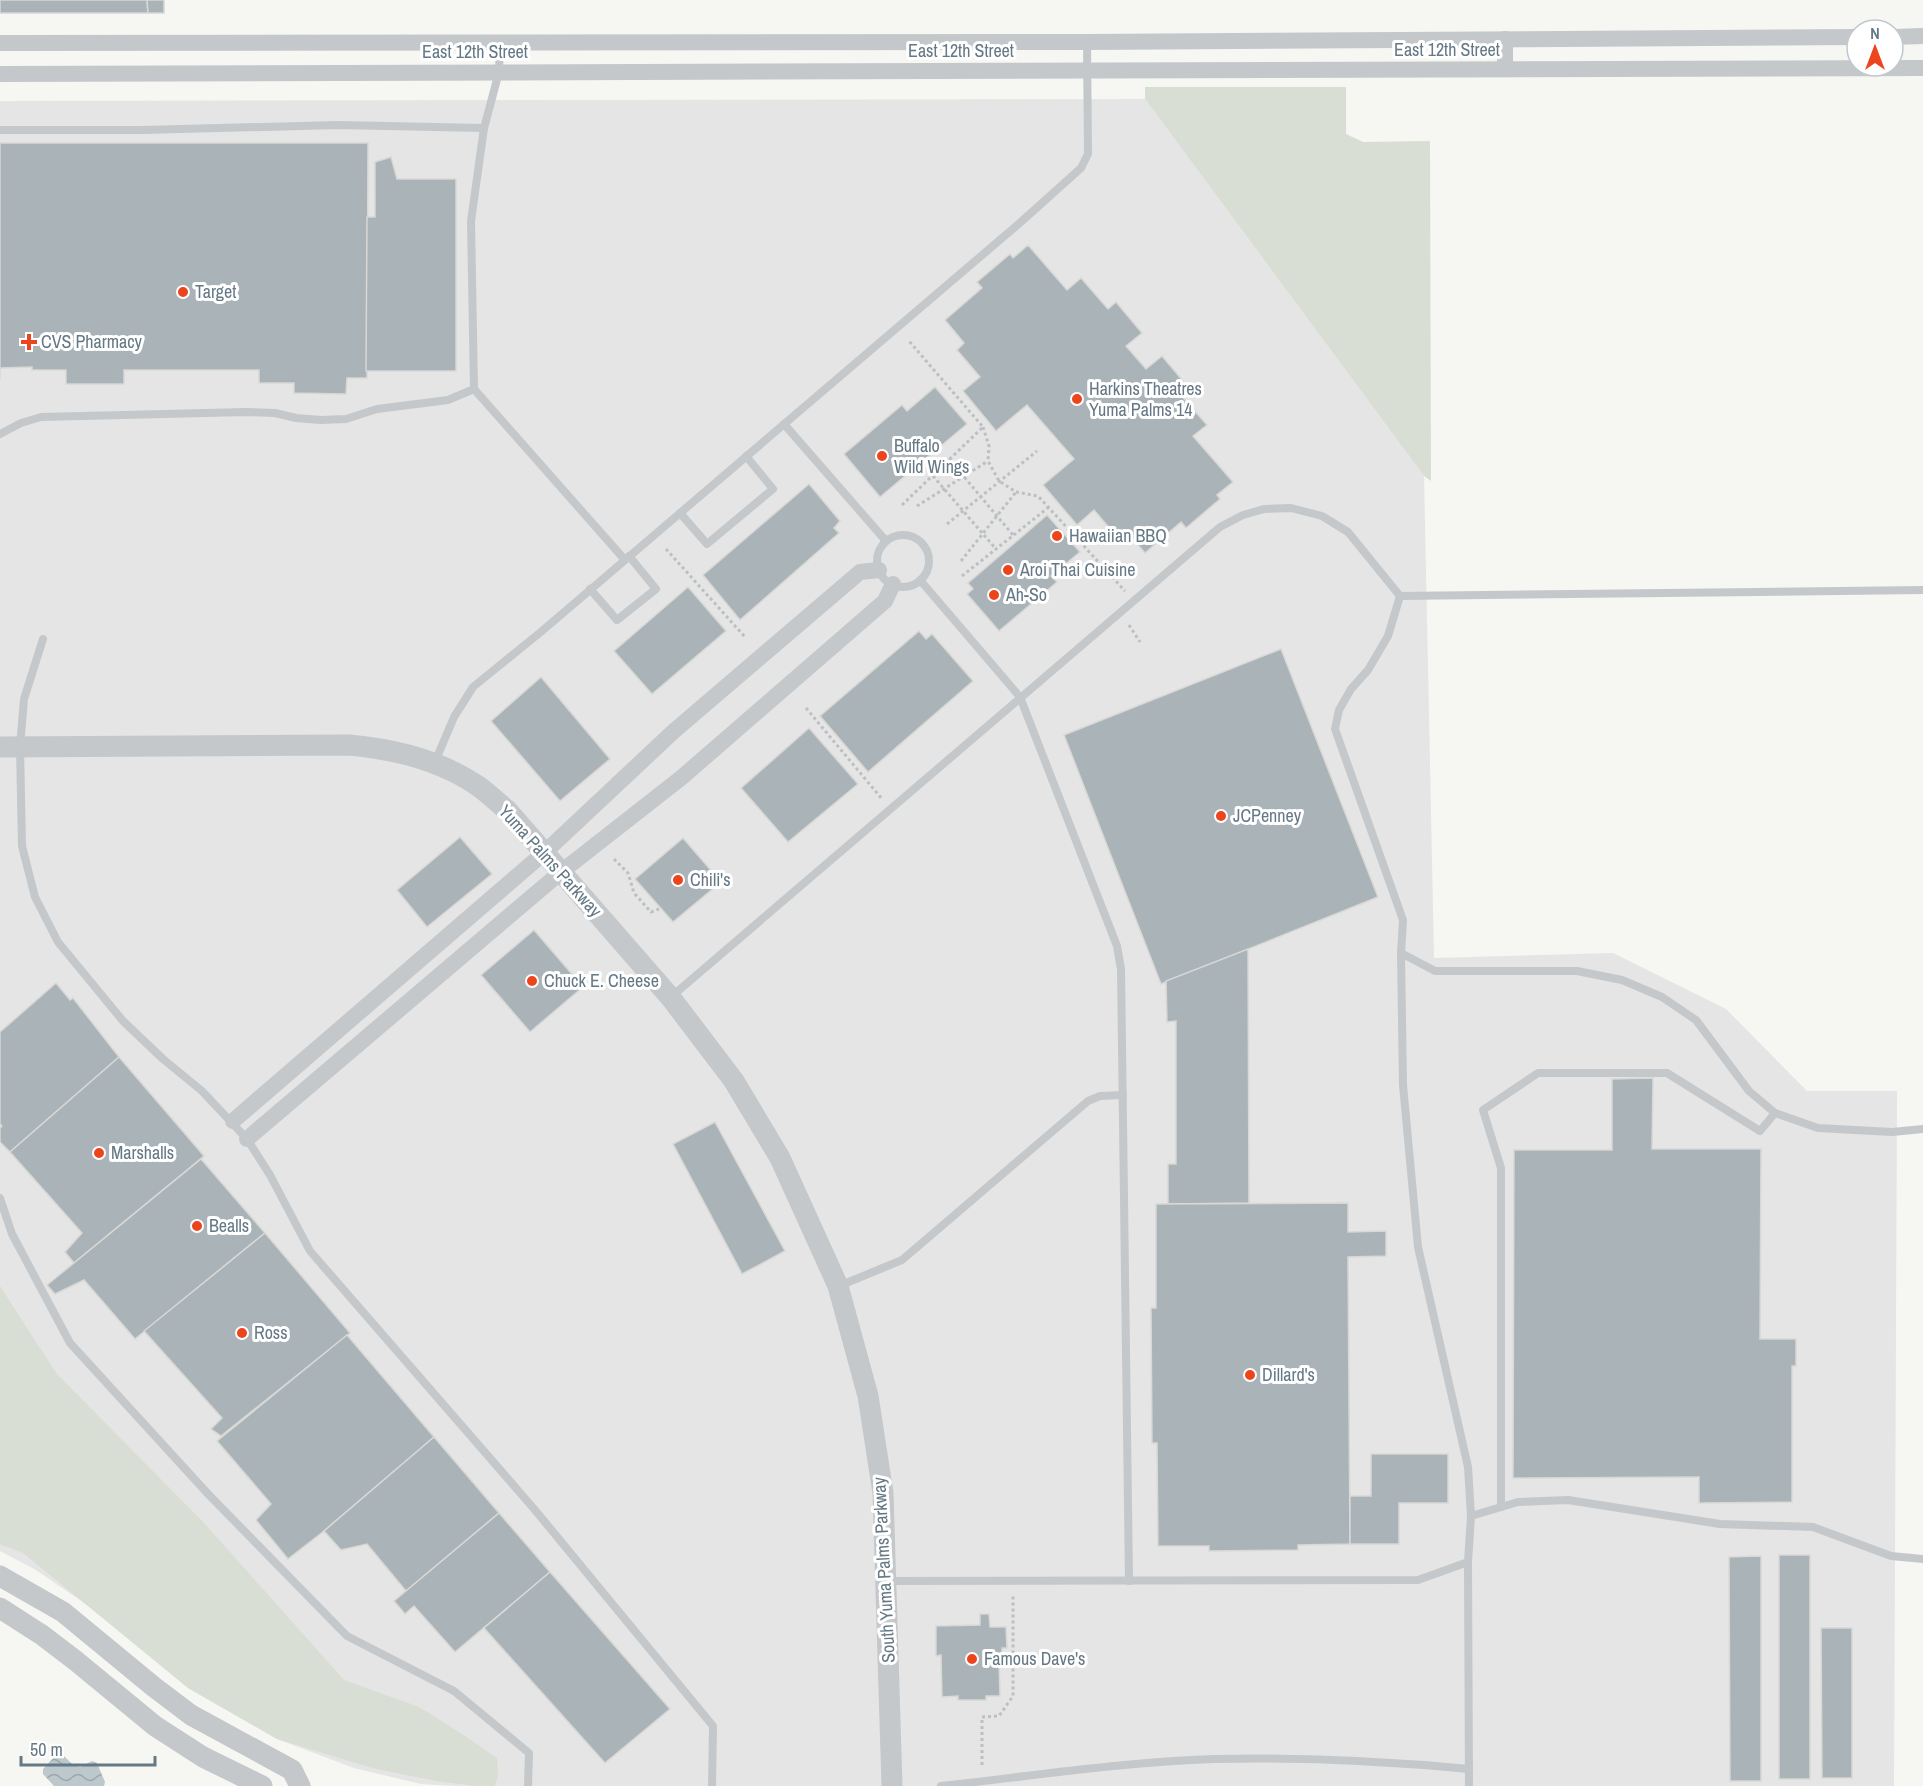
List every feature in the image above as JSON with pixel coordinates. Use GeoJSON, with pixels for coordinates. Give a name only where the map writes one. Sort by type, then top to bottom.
{"type":"FeatureCollection","features":[{"type":"Feature","properties":{"kind":"street"},"geometry":{"type":"LineString","coordinates":[[1905,37],[1923,36]]}},
{"type":"Feature","properties":{"kind":"street","name":"East 12th Street"},"geometry":{"type":"LineString","coordinates":[[0,43],[1087,42],[1845,37]]}},
{"type":"Feature","properties":{"kind":"street"},"geometry":{"type":"LineString","coordinates":[[1505,39],[1505,69]]}},
{"type":"Feature","properties":{"kind":"street","name":"East 12th Street"},"geometry":{"type":"LineString","coordinates":[[0,74],[1923,68]]}},
{"type":"Feature","properties":{"kind":"street"},"geometry":{"type":"LineString","coordinates":[[233,1121],[545,852],[674,731],[860,572],[879,570]]}},
{"type":"Feature","properties":{"kind":"street"},"geometry":{"type":"LineString","coordinates":[[248,1139],[561,872],[681,778],[885,602],[893,584]]}},
{"type":"Feature","properties":{"kind":"street","name":"Yuma Palms Parkway"},"geometry":{"type":"LineString","coordinates":[[10,747],[349,746],[381,748],[435,763],[477,786],[507,810],[545,852],[670,998],[734,1081],[780,1158],[838,1286]]}},
{"type":"Feature","properties":{"kind":"street","name":"South Yuma Palms Parkway"},"geometry":{"type":"LineString","coordinates":[[838,1286],[869,1407],[883,1493],[892,1786]]}},
{"type":"Feature","properties":{"kind":"street"},"geometry":{"type":"LineString","coordinates":[[0,1576],[63,1612],[154,1687],[191,1714],[292,1770],[300,1786]]}},
{"type":"Feature","properties":{"kind":"street"},"geometry":{"type":"LineString","coordinates":[[0,1608],[50,1641],[155,1726],[203,1757],[262,1786]]}},
{"type":"Feature","properties":{"kind":"lane"},"geometry":{"type":"LineString","coordinates":[[435,763],[454,717],[473,687],[1052,196],[1081,168],[1088,154],[1087,42]]}},
{"type":"Feature","properties":{"kind":"lane"},"geometry":{"type":"LineString","coordinates":[[500,43],[499,72],[484,128],[471,221],[474,388],[656,589],[616,620],[590,589]]}},
{"type":"Feature","properties":{"kind":"lane"},"geometry":{"type":"LineString","coordinates":[[0,130],[143,130],[338,125],[484,128]]}},
{"type":"Feature","properties":{"kind":"lane"},"geometry":{"type":"LineString","coordinates":[[0,434],[21,423],[41,417],[275,412],[296,418],[321,420],[346,418],[377,409],[448,400],[474,388]]}},
{"type":"Feature","properties":{"kind":"lane"},"geometry":{"type":"LineString","coordinates":[[784,424],[886,541]]}},
{"type":"Feature","properties":{"kind":"lane"},"geometry":{"type":"LineString","coordinates":[[680,513],[707,544],[772,489],[746,456]]}},
{"type":"Feature","properties":{"kind":"lane"},"geometry":{"type":"LineString","coordinates":[[670,998],[1220,527],[1243,515],[1264,509],[1291,508],[1322,516],[1348,532],[1400,596]]}},
{"type":"Feature","properties":{"kind":"lane"},"geometry":{"type":"LineString","coordinates":[[901,535],[909,536],[923,544],[927,550],[928,566],[920,580],[907,586],[887,581],[879,570],[878,555],[886,541],[901,535]]}},
{"type":"Feature","properties":{"kind":"lane"},"geometry":{"type":"LineString","coordinates":[[920,580],[1020,697],[1116,946],[1121,969],[1129,1581]]}},
{"type":"Feature","properties":{"kind":"lane"},"geometry":{"type":"LineString","coordinates":[[1400,596],[1923,590]]}},
{"type":"Feature","properties":{"kind":"lane"},"geometry":{"type":"LineString","coordinates":[[1400,596],[1388,636],[1368,670],[1351,689],[1339,710],[1335,729],[1403,920],[1401,953],[1403,1085],[1418,1247],[1468,1467],[1471,1516],[1468,1562],[1469,1786]]}},
{"type":"Feature","properties":{"kind":"lane"},"geometry":{"type":"LineString","coordinates":[[43,639],[10,747],[22,846],[35,897],[58,942],[123,1021],[233,1121],[248,1139],[270,1175],[310,1251],[535,1510],[713,1726],[712,1786]]}},
{"type":"Feature","properties":{"kind":"lane"},"geometry":{"type":"LineString","coordinates":[[1401,953],[1435,971],[1577,971],[1622,980],[1662,997],[1696,1020],[1749,1091],[1775,1113],[1818,1128],[1892,1132],[1923,1129]]}},
{"type":"Feature","properties":{"kind":"lane"},"geometry":{"type":"LineString","coordinates":[[1501,1507],[1502,1167],[1483,1110],[1538,1073],[1667,1073],[1760,1131],[1775,1113]]}},
{"type":"Feature","properties":{"kind":"lane"},"geometry":{"type":"LineString","coordinates":[[838,1286],[902,1260],[1088,1101],[1100,1096],[1123,1095]]}},
{"type":"Feature","properties":{"kind":"lane"},"geometry":{"type":"LineString","coordinates":[[0,1198],[12,1234],[70,1343],[209,1495],[347,1636],[454,1691],[529,1753],[528,1786]]}},
{"type":"Feature","properties":{"kind":"lane"},"geometry":{"type":"LineString","coordinates":[[1471,1516],[1518,1502],[1568,1500],[1720,1524],[1813,1527],[1891,1556],[1923,1559]]}},
{"type":"Feature","properties":{"kind":"lane"},"geometry":{"type":"LineString","coordinates":[[886,1581],[1418,1580],[1468,1562]]}},
{"type":"Feature","properties":{"kind":"lane"},"geometry":{"type":"LineString","coordinates":[[941,1786],[1111,1766],[1214,1759],[1418,1764],[1469,1769]]}},
{"type":"Feature","properties":{"kind":"path"},"geometry":{"type":"LineString","coordinates":[[909,341],[983,427],[989,446],[988,461],[999,482],[1016,492],[1038,496],[1127,594]]}},
{"type":"Feature","properties":{"kind":"path"},"geometry":{"type":"LineString","coordinates":[[902,505],[983,427]]}},
{"type":"Feature","properties":{"kind":"path"},"geometry":{"type":"LineString","coordinates":[[947,524],[1037,451]]}},
{"type":"Feature","properties":{"kind":"path"},"geometry":{"type":"LineString","coordinates":[[949,459],[1013,535]]}},
{"type":"Feature","properties":{"kind":"path"},"geometry":{"type":"LineString","coordinates":[[917,506],[988,461]]}},
{"type":"Feature","properties":{"kind":"path"},"geometry":{"type":"LineString","coordinates":[[933,476],[996,549]]}},
{"type":"Feature","properties":{"kind":"path"},"geometry":{"type":"LineString","coordinates":[[961,561],[1016,492]]}},
{"type":"Feature","properties":{"kind":"path"},"geometry":{"type":"LineString","coordinates":[[962,576],[1049,507]]}},
{"type":"Feature","properties":{"kind":"path"},"geometry":{"type":"LineString","coordinates":[[666,549],[745,637]]}},
{"type":"Feature","properties":{"kind":"path"},"geometry":{"type":"LineString","coordinates":[[1129,625],[1140,642]]}},
{"type":"Feature","properties":{"kind":"path"},"geometry":{"type":"LineString","coordinates":[[806,708],[883,800]]}},
{"type":"Feature","properties":{"kind":"path"},"geometry":{"type":"LineString","coordinates":[[614,859],[628,873],[634,893],[651,912],[659,909]]}},
{"type":"Feature","properties":{"kind":"path"},"geometry":{"type":"LineString","coordinates":[[982,1765],[982,1717],[999,1716],[1012,1696],[1012,1596]]}},
{"type":"Feature","properties":{"kind":"shaded area"},"geometry":{"type":"Polygon","coordinates":[[[1145,87],[1346,87],[1346,134],[1363,142],[1430,141],[1431,481],[1424,476],[1145,99],[1145,87]]]}},
{"type":"Feature","properties":{"kind":"shaded area"},"geometry":{"type":"Polygon","coordinates":[[[1145,99],[1424,476],[1434,958],[1613,953],[1726,1009],[1807,1091],[1897,1091],[1894,1786],[457,1786],[421,1784],[354,1768],[277,1739],[188,1688],[93,1609],[36,1570],[0,1551],[0,101],[1145,99]]]}},
{"type":"Feature","properties":{"kind":"shaded area"},"geometry":{"type":"Polygon","coordinates":[[[0,1286],[56,1373],[204,1523],[344,1680],[419,1707],[497,1758],[498,1775],[495,1786],[436,1781],[372,1768],[277,1739],[188,1688],[23,1553],[0,1544],[0,1286]]]}},
{"type":"Feature","properties":{"kind":"water"},"geometry":{"type":"Polygon","coordinates":[[[57,1754],[62,1754],[72,1764],[80,1767],[92,1761],[97,1763],[105,1782],[104,1786],[54,1786],[43,1774],[43,1769],[57,1754]]]}},
{"type":"Feature","properties":{"kind":"building"},"geometry":{"type":"Polygon","coordinates":[[[0,0],[147,0],[148,13],[0,13],[0,0]]]}},
{"type":"Feature","properties":{"kind":"building"},"geometry":{"type":"Polygon","coordinates":[[[147,0],[164,0],[164,13],[148,13],[147,0]]]}},
{"type":"Feature","properties":{"kind":"building","name":"Target"},"geometry":{"type":"Polygon","coordinates":[[[0,143],[368,143],[367,378],[347,378],[346,394],[294,393],[294,383],[259,383],[259,370],[124,370],[124,384],[66,384],[66,370],[32,370],[32,367],[0,368],[0,143]]]}},
{"type":"Feature","properties":{"kind":"building"},"geometry":{"type":"Polygon","coordinates":[[[391,157],[397,179],[456,179],[456,371],[366,371],[367,217],[375,217],[375,162],[391,157]]]}},
{"type":"Feature","properties":{"kind":"building","name":"Harkins Theatres Yuma Palms 14"},"geometry":{"type":"Polygon","coordinates":[[[1028,245],[1067,290],[1081,278],[1108,309],[1116,302],[1142,333],[1126,346],[1146,369],[1162,356],[1188,387],[1180,394],[1207,425],[1193,436],[1233,482],[1217,495],[1220,499],[1186,528],[1181,522],[1145,553],[1126,531],[1118,538],[1094,510],[1077,525],[1043,485],[1074,459],[1027,405],[996,431],[963,391],[980,377],[957,350],[964,343],[945,320],[982,288],[977,282],[1010,254],[1013,258],[1028,245]]]}},
{"type":"Feature","properties":{"kind":"building"},"geometry":{"type":"Polygon","coordinates":[[[935,387],[967,424],[880,497],[844,454],[902,405],[907,411],[935,387]]]}},
{"type":"Feature","properties":{"kind":"building"},"geometry":{"type":"Polygon","coordinates":[[[809,484],[840,521],[834,528],[839,533],[740,620],[703,575],[809,484]]]}},
{"type":"Feature","properties":{"kind":"building"},"geometry":{"type":"Polygon","coordinates":[[[1047,515],[1080,552],[1051,576],[1057,582],[999,631],[967,594],[973,589],[968,583],[1047,515]]]}},
{"type":"Feature","properties":{"kind":"building"},"geometry":{"type":"Polygon","coordinates":[[[688,587],[726,631],[652,694],[614,651],[688,587]]]}},
{"type":"Feature","properties":{"kind":"building"},"geometry":{"type":"Polygon","coordinates":[[[919,631],[926,639],[932,634],[973,681],[868,772],[820,716],[919,631]]]}},
{"type":"Feature","properties":{"kind":"building","name":"JCPenney"},"geometry":{"type":"Polygon","coordinates":[[[1281,649],[1378,897],[1161,984],[1064,735],[1281,649]]]}},
{"type":"Feature","properties":{"kind":"building"},"geometry":{"type":"Polygon","coordinates":[[[541,677],[610,759],[560,801],[491,721],[541,677]]]}},
{"type":"Feature","properties":{"kind":"building"},"geometry":{"type":"Polygon","coordinates":[[[809,728],[858,784],[788,842],[741,788],[809,728]]]}},
{"type":"Feature","properties":{"kind":"building"},"geometry":{"type":"Polygon","coordinates":[[[460,837],[492,874],[427,927],[397,890],[460,837]]]}},
{"type":"Feature","properties":{"kind":"building","name":"Chili's"},"geometry":{"type":"Polygon","coordinates":[[[683,838],[721,882],[673,922],[635,879],[683,838]]]}},
{"type":"Feature","properties":{"kind":"building","name":"Chuck E. Cheese"},"geometry":{"type":"Polygon","coordinates":[[[534,930],[583,987],[530,1032],[481,975],[534,930]]]}},
{"type":"Feature","properties":{"kind":"building"},"geometry":{"type":"Polygon","coordinates":[[[1248,949],[1249,1203],[1168,1204],[1168,1164],[1176,1164],[1176,1021],[1167,1022],[1166,981],[1248,949]]]}},
{"type":"Feature","properties":{"kind":"building"},"geometry":{"type":"Polygon","coordinates":[[[56,983],[70,1000],[73,998],[119,1057],[10,1152],[0,1142],[2,1126],[0,1124],[0,1032],[56,983]]]}},
{"type":"Feature","properties":{"kind":"building"},"geometry":{"type":"Polygon","coordinates":[[[119,1057],[204,1156],[74,1263],[65,1252],[82,1233],[10,1152],[119,1057]]]}},
{"type":"Feature","properties":{"kind":"building"},"geometry":{"type":"Polygon","coordinates":[[[1653,1078],[1652,1149],[1761,1149],[1760,1339],[1796,1339],[1796,1366],[1792,1366],[1792,1502],[1699,1503],[1699,1477],[1513,1478],[1514,1150],[1612,1150],[1612,1079],[1653,1078]]]}},
{"type":"Feature","properties":{"kind":"building"},"geometry":{"type":"Polygon","coordinates":[[[715,1122],[785,1251],[742,1274],[673,1144],[715,1122]]]}},
{"type":"Feature","properties":{"kind":"building"},"geometry":{"type":"Polygon","coordinates":[[[201,1159],[265,1233],[135,1339],[84,1280],[55,1294],[47,1285],[201,1159]]]}},
{"type":"Feature","properties":{"kind":"building","name":"Dillard's"},"geometry":{"type":"Polygon","coordinates":[[[1348,1203],[1348,1232],[1386,1231],[1386,1256],[1348,1257],[1350,1544],[1298,1545],[1298,1550],[1209,1551],[1209,1546],[1158,1546],[1157,1443],[1152,1443],[1151,1308],[1156,1308],[1156,1204],[1348,1203]]]}},
{"type":"Feature","properties":{"kind":"building"},"geometry":{"type":"Polygon","coordinates":[[[265,1233],[350,1333],[221,1436],[211,1429],[222,1418],[144,1331],[265,1233]]]}},
{"type":"Feature","properties":{"kind":"building"},"geometry":{"type":"Polygon","coordinates":[[[347,1335],[434,1437],[288,1559],[256,1520],[271,1504],[217,1441],[347,1335]]]}},
{"type":"Feature","properties":{"kind":"building"},"geometry":{"type":"Polygon","coordinates":[[[434,1437],[499,1513],[406,1591],[367,1544],[341,1550],[324,1531],[434,1437]]]}},
{"type":"Feature","properties":{"kind":"building"},"geometry":{"type":"Polygon","coordinates":[[[1371,1454],[1448,1454],[1448,1503],[1399,1503],[1399,1544],[1350,1544],[1350,1496],[1371,1496],[1371,1454]]]}},
{"type":"Feature","properties":{"kind":"building"},"geometry":{"type":"Polygon","coordinates":[[[499,1513],[550,1572],[455,1652],[414,1606],[405,1614],[394,1601],[499,1513]]]}},
{"type":"Feature","properties":{"kind":"building"},"geometry":{"type":"Polygon","coordinates":[[[1779,1555],[1810,1555],[1810,1779],[1779,1779],[1779,1555]]]}},
{"type":"Feature","properties":{"kind":"building"},"geometry":{"type":"Polygon","coordinates":[[[1761,1556],[1761,1781],[1730,1781],[1729,1557],[1761,1556]]]}},
{"type":"Feature","properties":{"kind":"building"},"geometry":{"type":"Polygon","coordinates":[[[550,1572],[670,1709],[605,1763],[484,1628],[550,1572]]]}},
{"type":"Feature","properties":{"kind":"building","name":"Famous Dave's"},"geometry":{"type":"Polygon","coordinates":[[[980,1614],[989,1614],[990,1627],[1006,1627],[1007,1648],[1002,1648],[1002,1662],[999,1662],[1000,1696],[986,1696],[986,1700],[958,1700],[958,1696],[942,1697],[941,1655],[936,1656],[936,1626],[980,1625],[980,1614]]]}},
{"type":"Feature","properties":{"kind":"building"},"geometry":{"type":"Polygon","coordinates":[[[1821,1628],[1852,1628],[1852,1778],[1822,1778],[1821,1628]]]}},
{"type":"Feature","properties":{"kind":"place","name":"Target"},"geometry":{"type":"Point","coordinates":[183,292]}},
{"type":"Feature","properties":{"kind":"place","name":"CVS Pharmacy"},"geometry":{"type":"Point","coordinates":[29,342]}},
{"type":"Feature","properties":{"kind":"place","name":"Harkins Theatres Yuma Palms 14"},"geometry":{"type":"Point","coordinates":[1077,399]}},
{"type":"Feature","properties":{"kind":"place","name":"Buffalo Wild Wings"},"geometry":{"type":"Point","coordinates":[882,456]}},
{"type":"Feature","properties":{"kind":"place","name":"Hawaiian BBQ"},"geometry":{"type":"Point","coordinates":[1057,536]}},
{"type":"Feature","properties":{"kind":"place","name":"Aroi Thai Cuisine"},"geometry":{"type":"Point","coordinates":[1008,570]}},
{"type":"Feature","properties":{"kind":"place","name":"Ah-So"},"geometry":{"type":"Point","coordinates":[994,595]}},
{"type":"Feature","properties":{"kind":"place","name":"JCPenney"},"geometry":{"type":"Point","coordinates":[1221,816]}},
{"type":"Feature","properties":{"kind":"place","name":"Chili's"},"geometry":{"type":"Point","coordinates":[678,880]}},
{"type":"Feature","properties":{"kind":"place","name":"Chuck E. Cheese"},"geometry":{"type":"Point","coordinates":[532,981]}},
{"type":"Feature","properties":{"kind":"place","name":"Marshalls"},"geometry":{"type":"Point","coordinates":[99,1153]}},
{"type":"Feature","properties":{"kind":"place","name":"Bealls"},"geometry":{"type":"Point","coordinates":[197,1226]}},
{"type":"Feature","properties":{"kind":"place","name":"Ross"},"geometry":{"type":"Point","coordinates":[242,1333]}},
{"type":"Feature","properties":{"kind":"place","name":"Dillard's"},"geometry":{"type":"Point","coordinates":[1250,1375]}},
{"type":"Feature","properties":{"kind":"place","name":"Famous Dave's"},"geometry":{"type":"Point","coordinates":[972,1659]}}]}
